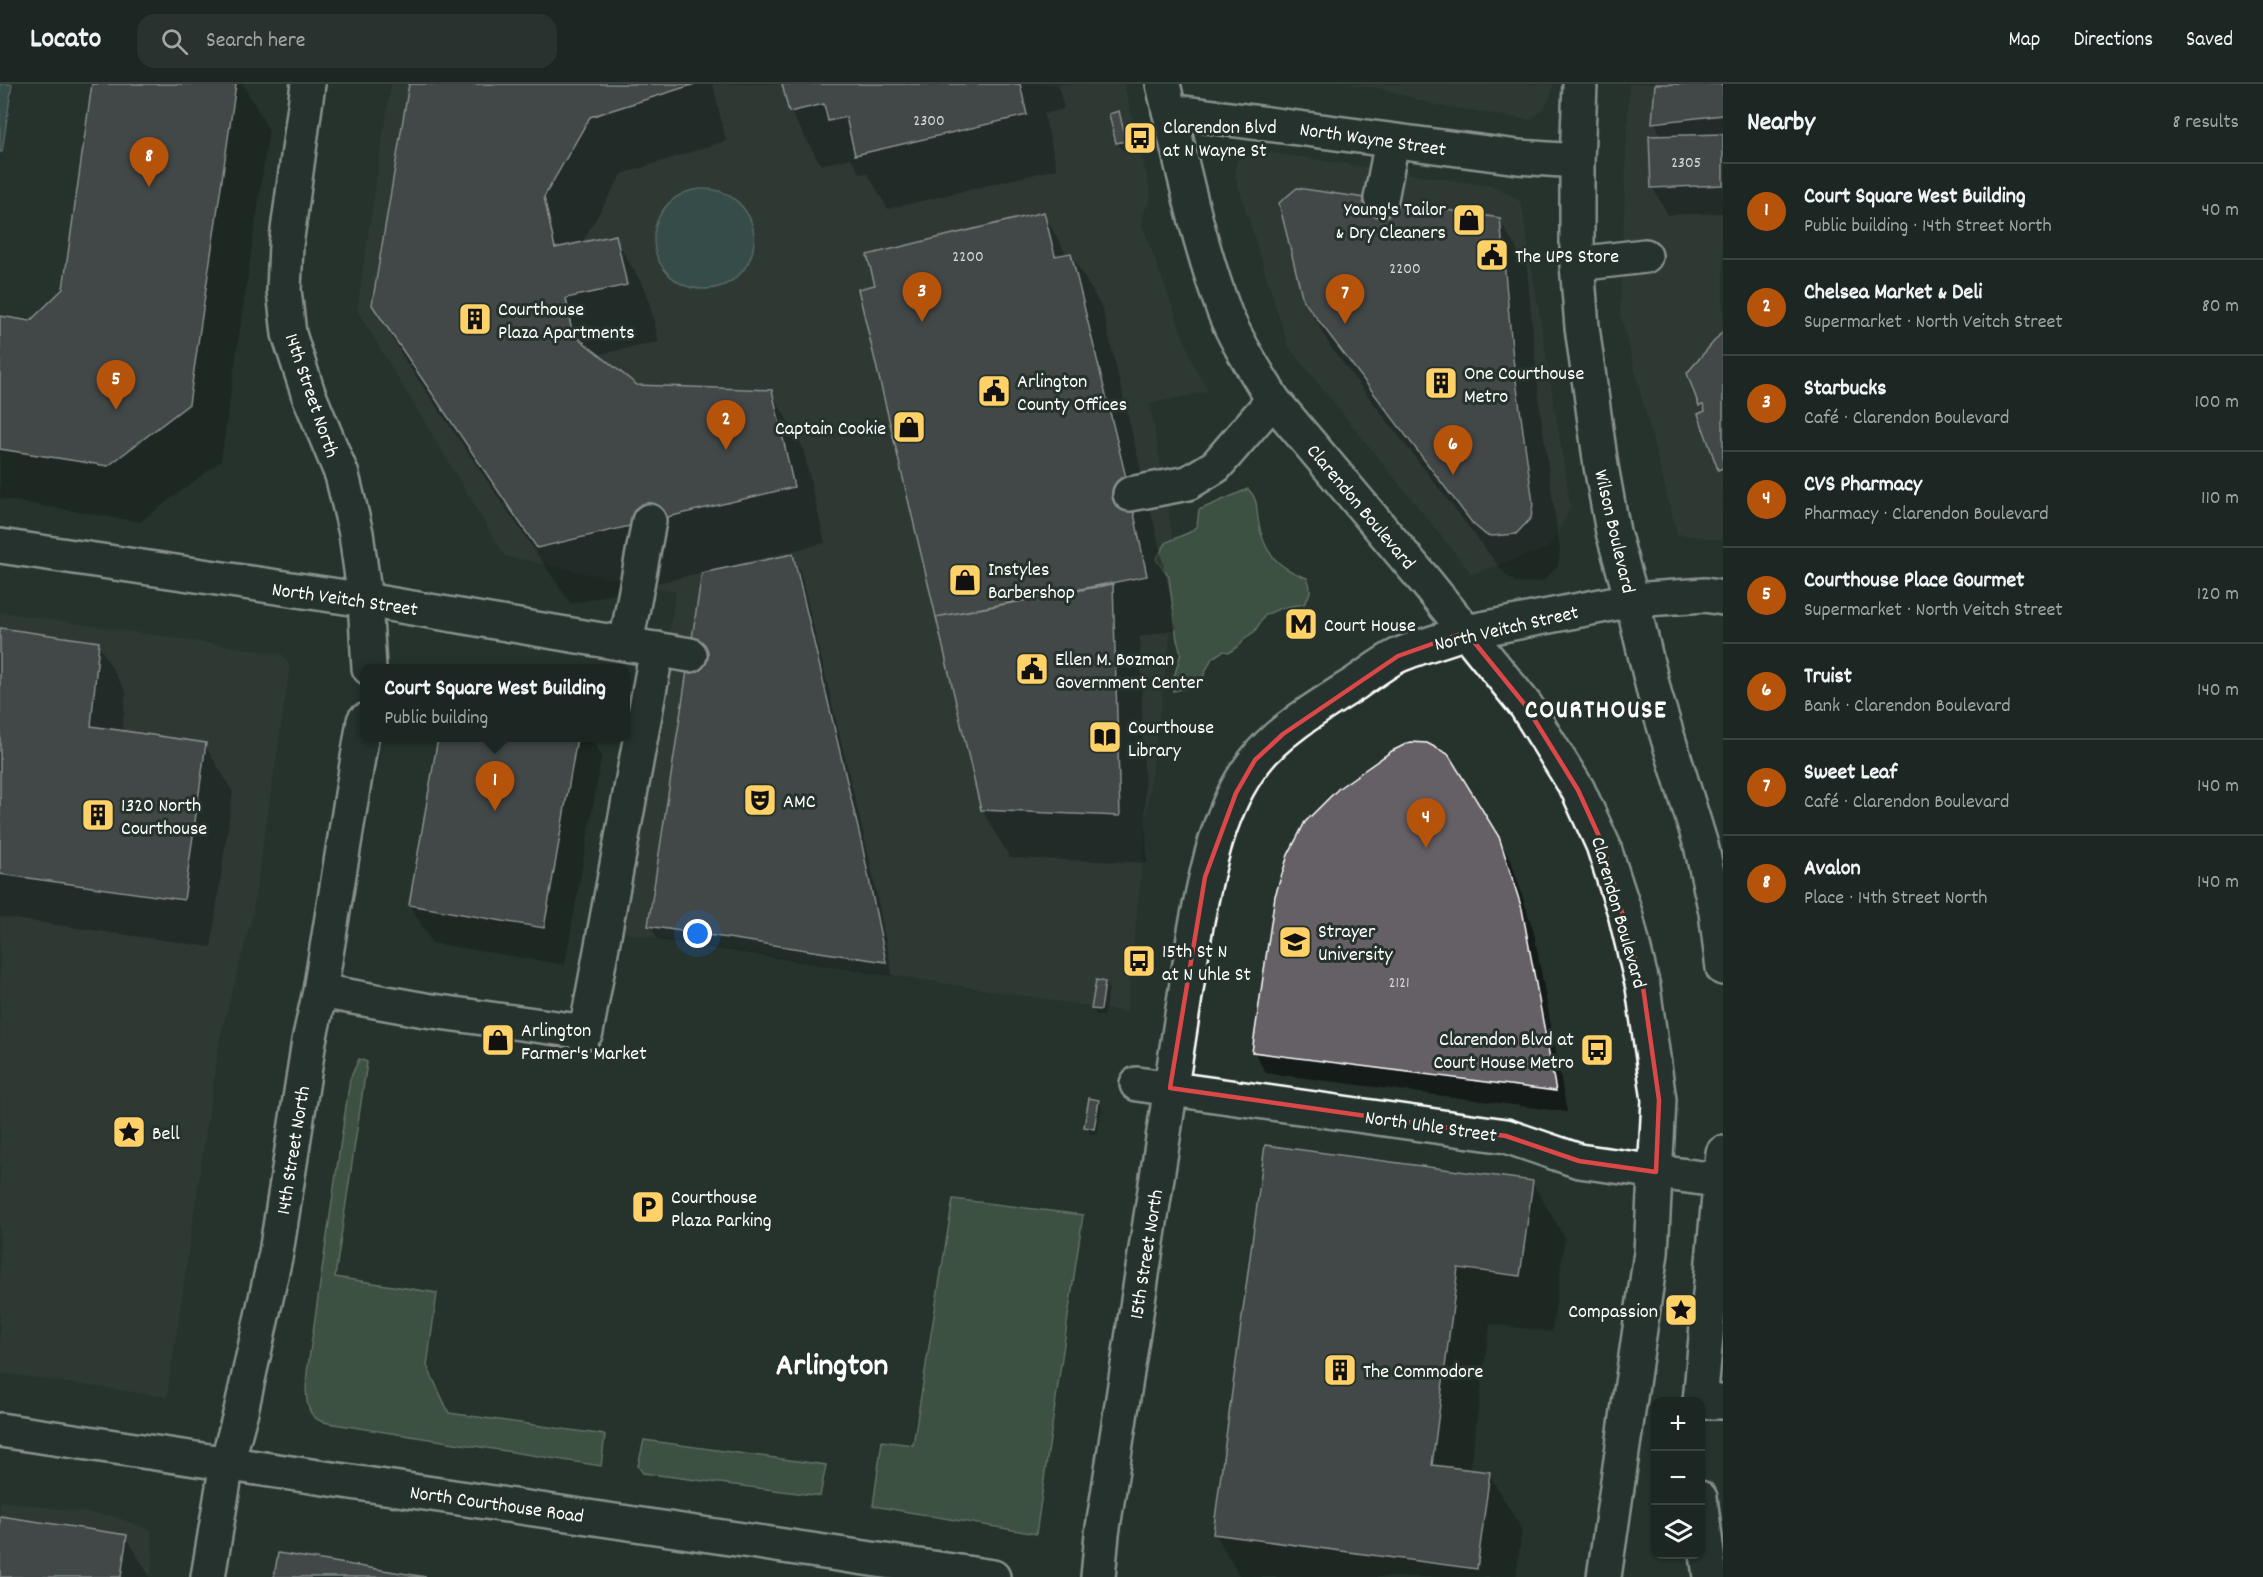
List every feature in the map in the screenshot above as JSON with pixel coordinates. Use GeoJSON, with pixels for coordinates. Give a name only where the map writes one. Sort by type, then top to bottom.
{"type":"FeatureCollection","features":[{"type":"Feature","properties":{"kind":"main road","name":"14th Street North"},"geometry":{"type":"LineString","coordinates":[[308,84],[286,244],[284,290],[289,334],[308,393],[342,475],[356,533],[366,600],[369,664]]}},
{"type":"Feature","properties":{"kind":"main road","name":"Wilson Boulevard"},"geometry":{"type":"LineString","coordinates":[[1580,84],[1577,264],[1582,327],[1601,466],[1613,532],[1632,600],[1654,696],[1701,845],[1716,912],[1723,968]]}},
{"type":"Feature","properties":{"kind":"main road","name":"North Wayne Street"},"geometry":{"type":"LineString","coordinates":[[1166,98],[1392,141],[1518,157],[1577,161]]}},
{"type":"Feature","properties":{"kind":"main road","name":"Clarendon Boulevard"},"geometry":{"type":"LineString","coordinates":[[1166,98],[1205,250],[1225,313],[1273,400],[1526,706],[1578,790],[1603,845],[1625,913],[1643,987],[1659,1100],[1649,1265],[1604,1577]]}},
{"type":"Feature","properties":{"kind":"main road"},"geometry":{"type":"LineString","coordinates":[[1381,200],[1392,141]]}},
{"type":"Feature","properties":{"kind":"main road"},"geometry":{"type":"LineString","coordinates":[[1577,264],[1645,256]]}},
{"type":"Feature","properties":{"kind":"main road"},"geometry":{"type":"LineString","coordinates":[[1130,494],[1188,483],[1216,466],[1273,400]]}},
{"type":"Feature","properties":{"kind":"main road"},"geometry":{"type":"LineString","coordinates":[[630,724],[641,647],[649,521]]}},
{"type":"Feature","properties":{"kind":"main road","name":"North Veitch Street"},"geometry":{"type":"LineString","coordinates":[[0,546],[366,600],[690,655]]}},
{"type":"Feature","properties":{"kind":"main road","name":"North Veitch Street"},"geometry":{"type":"LineString","coordinates":[[1195,931],[1205,877],[1217,835],[1236,793],[1255,760],[1311,712],[1398,656],[1466,632],[1632,600],[1706,595],[1723,597]]}},
{"type":"Feature","properties":{"kind":"main road","name":"14th Street North"},"geometry":{"type":"LineString","coordinates":[[208,1577],[227,1463],[276,1253],[309,1041],[320,991],[361,742]]}},
{"type":"Feature","properties":{"kind":"main road"},"geometry":{"type":"LineString","coordinates":[[320,991],[425,1010],[586,1032],[627,742]]}},
{"type":"Feature","properties":{"kind":"main road","name":"15th Street North"},"geometry":{"type":"LineString","coordinates":[[1098,1577],[1102,1534],[1195,931]]}},
{"type":"Feature","properties":{"kind":"main road","name":"North Uhle Street"},"geometry":{"type":"LineString","coordinates":[[1137,1084],[1506,1136],[1579,1161],[1656,1172],[1722,1171]]}},
{"type":"Feature","properties":{"kind":"main road"},"geometry":{"type":"LineString","coordinates":[[1700,1397],[1722,1171]]}},
{"type":"Feature","properties":{"kind":"main road"},"geometry":{"type":"LineString","coordinates":[[1705,1402],[1723,1402]]}},
{"type":"Feature","properties":{"kind":"main road","name":"North Courthouse Road"},"geometry":{"type":"LineString","coordinates":[[0,1430],[993,1577]]}},
{"type":"Feature","properties":{"kind":"main road"},"geometry":{"type":"LineString","coordinates":[[1702,1505],[1710,1577]]}},
{"type":"Feature","properties":{"kind":"highlighted area"},"geometry":{"type":"Polygon","coordinates":[[[1466,632],[1526,706],[1578,790],[1603,845],[1643,987],[1659,1100],[1656,1172],[1579,1161],[1506,1136],[1170,1088],[1205,877],[1236,793],[1255,760],[1283,734],[1398,656],[1466,632]]]}},
{"type":"Feature","properties":{"kind":"shaded area"},"geometry":{"type":"Polygon","coordinates":[[[391,84],[1124,84],[1151,194],[1143,214],[1142,224],[1194,366],[1208,391],[1150,404],[1179,573],[1149,792],[1127,1012],[620,932],[676,592],[505,556],[357,310],[391,84]]]}},
{"type":"Feature","properties":{"kind":"shaded area"},"geometry":{"type":"Polygon","coordinates":[[[1343,84],[1553,84],[1552,93],[1545,107],[1531,120],[1436,105],[1379,88],[1343,84]]]}},
{"type":"Feature","properties":{"kind":"shaded area"},"geometry":{"type":"Polygon","coordinates":[[[1629,84],[1723,84],[1723,540],[1677,534],[1620,313],[1629,84]]]}},
{"type":"Feature","properties":{"kind":"shaded area"},"geometry":{"type":"Polygon","coordinates":[[[1259,151],[1497,187],[1521,202],[1571,508],[1548,548],[1472,574],[1288,346],[1236,178],[1236,164],[1240,158],[1259,151]]]}},
{"type":"Feature","properties":{"kind":"shaded area"},"geometry":{"type":"Polygon","coordinates":[[[0,612],[282,654],[290,667],[252,917],[220,1037],[167,1397],[0,1373],[0,612]]]}},
{"type":"Feature","properties":{"kind":"shaded area"},"geometry":{"type":"Polygon","coordinates":[[[0,1501],[113,1516],[151,1530],[153,1554],[150,1577],[0,1577],[0,1501]]]}},
{"type":"Feature","properties":{"kind":"green space"},"geometry":{"type":"Polygon","coordinates":[[[1248,489],[1255,499],[1260,531],[1268,550],[1280,564],[1307,578],[1309,594],[1304,604],[1281,608],[1265,615],[1254,632],[1241,644],[1230,652],[1223,651],[1212,658],[1199,685],[1173,691],[1172,684],[1181,653],[1177,640],[1169,577],[1156,559],[1167,542],[1190,532],[1197,526],[1199,510],[1248,489]]]}},
{"type":"Feature","properties":{"kind":"green space"},"geometry":{"type":"Polygon","coordinates":[[[359,1059],[367,1062],[335,1277],[437,1293],[427,1366],[449,1413],[605,1435],[601,1466],[330,1423],[315,1418],[311,1413],[307,1400],[307,1373],[350,1079],[359,1059]]]}},
{"type":"Feature","properties":{"kind":"green space"},"geometry":{"type":"Polygon","coordinates":[[[953,1199],[1083,1215],[1036,1534],[873,1506],[882,1441],[913,1445],[953,1199]]]}},
{"type":"Feature","properties":{"kind":"green space"},"geometry":{"type":"Polygon","coordinates":[[[644,1440],[826,1465],[820,1496],[643,1473],[638,1466],[644,1440]]]}},
{"type":"Feature","properties":{"kind":"water"},"geometry":{"type":"Polygon","coordinates":[[[0,84],[12,84],[2,152],[0,152],[0,84]]]}},
{"type":"Feature","properties":{"kind":"water"},"geometry":{"type":"Polygon","coordinates":[[[704,189],[723,192],[740,203],[751,220],[754,239],[751,258],[740,275],[723,286],[704,289],[685,286],[668,275],[657,258],[654,239],[657,220],[668,203],[685,192],[704,189]]]}},
{"type":"Feature","properties":{"kind":"building"},"geometry":{"type":"Polygon","coordinates":[[[92,84],[236,84],[189,404],[108,466],[0,449],[0,316],[30,321],[63,289],[92,84]]]}},
{"type":"Feature","properties":{"kind":"building","name":"Courthouse Plaza Apartments"},"geometry":{"type":"Polygon","coordinates":[[[409,84],[695,84],[590,117],[544,197],[555,248],[616,235],[627,285],[566,298],[572,333],[637,385],[772,390],[794,487],[537,548],[372,305],[409,84]]]}},
{"type":"Feature","properties":{"kind":"building"},"geometry":{"type":"Polygon","coordinates":[[[782,84],[1020,84],[1027,115],[855,155],[846,117],[828,121],[824,104],[789,112],[782,84]]]}},
{"type":"Feature","properties":{"kind":"building"},"geometry":{"type":"Polygon","coordinates":[[[1655,84],[1723,84],[1723,115],[1652,123],[1655,84]]]}},
{"type":"Feature","properties":{"kind":"building"},"geometry":{"type":"Polygon","coordinates":[[[1119,111],[1126,141],[1116,143],[1109,114],[1119,111]]]}},
{"type":"Feature","properties":{"kind":"building"},"geometry":{"type":"Polygon","coordinates":[[[1723,134],[1723,185],[1651,188],[1649,136],[1723,134]]]}},
{"type":"Feature","properties":{"kind":"building","name":"One Courthouse Metro"},"geometry":{"type":"Polygon","coordinates":[[[1297,188],[1500,218],[1513,359],[1533,503],[1531,518],[1516,534],[1486,535],[1473,524],[1303,300],[1279,203],[1297,188]]]}},
{"type":"Feature","properties":{"kind":"building","name":"Arlington County Offices"},"geometry":{"type":"Polygon","coordinates":[[[1044,212],[1055,256],[1071,253],[1130,494],[1147,576],[936,617],[858,289],[875,285],[867,255],[1044,212]]]}},
{"type":"Feature","properties":{"kind":"building"},"geometry":{"type":"Polygon","coordinates":[[[1723,331],[1723,468],[1718,470],[1698,414],[1705,411],[1703,405],[1699,406],[1687,373],[1723,331]]]}},
{"type":"Feature","properties":{"kind":"building","name":"AMC"},"geometry":{"type":"Polygon","coordinates":[[[793,554],[862,845],[886,962],[648,926],[702,573],[793,554]]]}},
{"type":"Feature","properties":{"kind":"building","name":"Ellen M. Bozman Government Center"},"geometry":{"type":"Polygon","coordinates":[[[1113,584],[1120,816],[981,810],[936,617],[1113,584]]]}},
{"type":"Feature","properties":{"kind":"building","name":"1320 North Courthouse"},"geometry":{"type":"Polygon","coordinates":[[[0,628],[99,642],[91,726],[206,743],[184,900],[0,874],[0,628]]]}},
{"type":"Feature","properties":{"kind":"building"},"geometry":{"type":"Polygon","coordinates":[[[437,742],[576,742],[544,928],[409,905],[437,742]]]}},
{"type":"Feature","properties":{"kind":"building"},"geometry":{"type":"Polygon","coordinates":[[[1410,742],[1427,743],[1448,754],[1499,837],[1522,909],[1556,1091],[1252,1052],[1275,896],[1288,855],[1305,822],[1339,788],[1392,751],[1410,742]]]}},
{"type":"Feature","properties":{"kind":"building"},"geometry":{"type":"Polygon","coordinates":[[[1096,980],[1105,982],[1101,1010],[1091,1009],[1096,980]]]}},
{"type":"Feature","properties":{"kind":"building"},"geometry":{"type":"Polygon","coordinates":[[[1089,1098],[1099,1100],[1094,1129],[1084,1127],[1089,1098]]]}},
{"type":"Feature","properties":{"kind":"building","name":"The Commodore"},"geometry":{"type":"Polygon","coordinates":[[[1265,1145],[1533,1181],[1520,1276],[1458,1268],[1432,1465],[1490,1472],[1477,1569],[1213,1534],[1265,1145]]]}},
{"type":"Feature","properties":{"kind":"building"},"geometry":{"type":"Polygon","coordinates":[[[0,1516],[127,1535],[121,1577],[0,1577],[0,1516]]]}},
{"type":"Feature","properties":{"kind":"building"},"geometry":{"type":"Polygon","coordinates":[[[278,1553],[426,1577],[274,1577],[278,1553]]]}},
{"type":"Feature","properties":{"kind":"place","name":"Clarendon Blvd at N Wayne St"},"geometry":{"type":"Point","coordinates":[1140,138]}},
{"type":"Feature","properties":{"kind":"place","name":"Avalon"},"geometry":{"type":"Point","coordinates":[149,187]}},
{"type":"Feature","properties":{"kind":"place","name":"Young's Tailor & Dry Cleaners"},"geometry":{"type":"Point","coordinates":[1469,220]}},
{"type":"Feature","properties":{"kind":"place","name":"The UPS Store"},"geometry":{"type":"Point","coordinates":[1492,255]}},
{"type":"Feature","properties":{"kind":"place","name":"Courthouse Plaza Apartments"},"geometry":{"type":"Point","coordinates":[475,319]}},
{"type":"Feature","properties":{"kind":"place","name":"Starbucks"},"geometry":{"type":"Point","coordinates":[922,322]}},
{"type":"Feature","properties":{"kind":"place","name":"Sweet Leaf"},"geometry":{"type":"Point","coordinates":[1345,324]}},
{"type":"Feature","properties":{"kind":"place","name":"One Courthouse Metro"},"geometry":{"type":"Point","coordinates":[1441,383]}},
{"type":"Feature","properties":{"kind":"place","name":"Arlington County Offices"},"geometry":{"type":"Point","coordinates":[994,391]}},
{"type":"Feature","properties":{"kind":"place","name":"Courthouse Place Gourmet"},"geometry":{"type":"Point","coordinates":[116,410]}},
{"type":"Feature","properties":{"kind":"place","name":"Captain Cookie"},"geometry":{"type":"Point","coordinates":[909,427]}},
{"type":"Feature","properties":{"kind":"place","name":"Chelsea Market & Deli"},"geometry":{"type":"Point","coordinates":[726,450]}},
{"type":"Feature","properties":{"kind":"place","name":"Truist"},"geometry":{"type":"Point","coordinates":[1453,475]}},
{"type":"Feature","properties":{"kind":"place","name":"Instyles Barbershop"},"geometry":{"type":"Point","coordinates":[965,580]}},
{"type":"Feature","properties":{"kind":"place","name":"Court House"},"geometry":{"type":"Point","coordinates":[1301,624]}},
{"type":"Feature","properties":{"kind":"place","name":"Ellen M. Bozman Government Center"},"geometry":{"type":"Point","coordinates":[1032,669]}},
{"type":"Feature","properties":{"kind":"place","name":"Courthouse Library"},"geometry":{"type":"Point","coordinates":[1105,737]}},
{"type":"Feature","properties":{"kind":"place","name":"AMC"},"geometry":{"type":"Point","coordinates":[760,800]}},
{"type":"Feature","properties":{"kind":"place","name":"Court Square West Building"},"geometry":{"type":"Point","coordinates":[495,811]}},
{"type":"Feature","properties":{"kind":"place","name":"1320 North Courthouse"},"geometry":{"type":"Point","coordinates":[98,815]}},
{"type":"Feature","properties":{"kind":"place","name":"CVS Pharmacy"},"geometry":{"type":"Point","coordinates":[1426,848]}},
{"type":"Feature","properties":{"kind":"place","name":"Strayer University"},"geometry":{"type":"Point","coordinates":[1295,942]}},
{"type":"Feature","properties":{"kind":"place","name":"15th St N at N Uhle St"},"geometry":{"type":"Point","coordinates":[1139,961]}},
{"type":"Feature","properties":{"kind":"place","name":"Arlington Farmer's Market"},"geometry":{"type":"Point","coordinates":[498,1040]}},
{"type":"Feature","properties":{"kind":"place","name":"Clarendon Blvd at Court House Metro"},"geometry":{"type":"Point","coordinates":[1597,1050]}},
{"type":"Feature","properties":{"kind":"place","name":"Bell"},"geometry":{"type":"Point","coordinates":[129,1132]}},
{"type":"Feature","properties":{"kind":"place","name":"Courthouse Plaza Parking"},"geometry":{"type":"Point","coordinates":[648,1207]}},
{"type":"Feature","properties":{"kind":"place","name":"Compassion"},"geometry":{"type":"Point","coordinates":[1681,1310]}},
{"type":"Feature","properties":{"kind":"place","name":"The Commodore"},"geometry":{"type":"Point","coordinates":[1340,1370]}},
{"type":"Feature","properties":{"kind":"district","name":"COURTHOUSE"},"geometry":{"type":"Point","coordinates":[1596,708]}},
{"type":"Feature","properties":{"kind":"district","name":"Arlington"},"geometry":{"type":"Point","coordinates":[832,1363]}}]}
